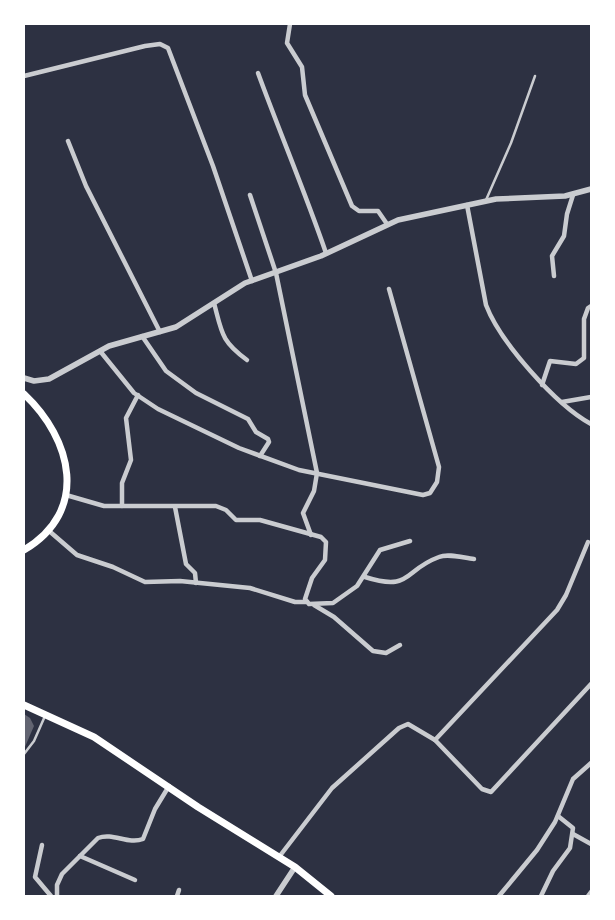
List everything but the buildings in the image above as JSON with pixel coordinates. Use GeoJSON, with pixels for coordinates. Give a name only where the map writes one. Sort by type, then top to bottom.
{"type":"FeatureCollection","features":[{"type":"Feature","properties":{"kind":"main road"},"geometry":{"type":"LineString","coordinates":[[24,394],[40,409],[58,439],[68,467],[66,496],[55,522],[24,550]]}},
{"type":"Feature","properties":{"kind":"main road"},"geometry":{"type":"LineString","coordinates":[[24,705],[94,737],[198,807],[295,867],[332,896]]}},
{"type":"Feature","properties":{"kind":"street"},"geometry":{"type":"LineString","coordinates":[[290,24],[288,43],[302,67],[305,95],[352,206],[359,211],[378,211],[387,224]]}},
{"type":"Feature","properties":{"kind":"street"},"geometry":{"type":"LineString","coordinates":[[24,76],[145,46],[160,44],[168,48],[213,166],[252,281]]}},
{"type":"Feature","properties":{"kind":"street"},"geometry":{"type":"LineString","coordinates":[[258,73],[326,253]]}},
{"type":"Feature","properties":{"kind":"street"},"geometry":{"type":"LineString","coordinates":[[68,141],[86,186],[160,332]]}},
{"type":"Feature","properties":{"kind":"street"},"geometry":{"type":"LineString","coordinates":[[24,378],[34,381],[49,379],[109,346],[176,327],[252,281],[326,253],[387,224],[485,201],[573,194],[591,189]]}},
{"type":"Feature","properties":{"kind":"street"},"geometry":{"type":"LineString","coordinates":[[554,276],[552,256],[564,236],[566,214],[573,194]]}},
{"type":"Feature","properties":{"kind":"street"},"geometry":{"type":"LineString","coordinates":[[250,195],[276,273],[317,473],[314,491],[304,508],[311,535]]}},
{"type":"Feature","properties":{"kind":"street"},"geometry":{"type":"LineString","coordinates":[[466,205],[489,312],[542,385],[591,424]]}},
{"type":"Feature","properties":{"kind":"street"},"geometry":{"type":"LineString","coordinates":[[100,351],[126,386],[138,395],[168,414],[260,456],[293,468],[424,495],[430,494],[434,489],[439,467],[389,289]]}},
{"type":"Feature","properties":{"kind":"street"},"geometry":{"type":"LineString","coordinates":[[214,303],[221,332],[228,344],[248,360]]}},
{"type":"Feature","properties":{"kind":"street"},"geometry":{"type":"LineString","coordinates":[[542,385],[550,361],[576,364],[584,358],[584,315],[591,306]]}},
{"type":"Feature","properties":{"kind":"street"},"geometry":{"type":"LineString","coordinates":[[142,336],[166,370],[196,393],[248,419],[256,432],[268,438],[269,442],[260,456]]}},
{"type":"Feature","properties":{"kind":"street"},"geometry":{"type":"LineString","coordinates":[[122,506],[122,483],[131,460],[126,418],[138,395]]}},
{"type":"Feature","properties":{"kind":"street"},"geometry":{"type":"LineString","coordinates":[[562,402],[591,397]]}},
{"type":"Feature","properties":{"kind":"street"},"geometry":{"type":"LineString","coordinates":[[66,496],[97,505],[216,506],[226,510],[236,520],[260,520],[325,539],[327,546],[325,560],[312,578],[306,602]]}},
{"type":"Feature","properties":{"kind":"street"},"geometry":{"type":"LineString","coordinates":[[174,507],[186,564],[195,573],[196,583]]}},
{"type":"Feature","properties":{"kind":"street"},"geometry":{"type":"LineString","coordinates":[[48,530],[77,555],[112,567],[137,580],[144,582],[176,581],[250,588],[295,602],[306,602],[312,605],[334,617],[373,651],[386,653],[400,645]]}},
{"type":"Feature","properties":{"kind":"street"},"geometry":{"type":"LineString","coordinates":[[312,605],[336,601],[357,586],[380,550],[410,541]]}},
{"type":"Feature","properties":{"kind":"street"},"geometry":{"type":"LineString","coordinates":[[436,740],[557,610],[566,595],[588,542]]}},
{"type":"Feature","properties":{"kind":"street"},"geometry":{"type":"LineString","coordinates":[[365,576],[380,581],[398,582],[438,557],[474,559]]}},
{"type":"Feature","properties":{"kind":"street"},"geometry":{"type":"LineString","coordinates":[[279,857],[332,788],[398,728],[408,724],[436,740],[482,789],[491,792],[591,684]]}},
{"type":"Feature","properties":{"kind":"street"},"geometry":{"type":"LineString","coordinates":[[499,896],[537,850],[558,816],[569,785],[591,763]]}},
{"type":"Feature","properties":{"kind":"street"},"geometry":{"type":"LineString","coordinates":[[57,896],[59,879],[98,838],[104,836],[128,841],[143,839],[155,809],[169,786]]}},
{"type":"Feature","properties":{"kind":"street"},"geometry":{"type":"LineString","coordinates":[[541,896],[553,871],[570,848],[573,834],[571,826],[558,816]]}},
{"type":"Feature","properties":{"kind":"street"},"geometry":{"type":"LineString","coordinates":[[573,834],[591,844]]}},
{"type":"Feature","properties":{"kind":"street"},"geometry":{"type":"LineString","coordinates":[[42,845],[35,876],[51,896]]}},
{"type":"Feature","properties":{"kind":"street"},"geometry":{"type":"LineString","coordinates":[[80,856],[135,880]]}},
{"type":"Feature","properties":{"kind":"street"},"geometry":{"type":"LineString","coordinates":[[276,896],[295,867]]}},
{"type":"Feature","properties":{"kind":"street"},"geometry":{"type":"LineString","coordinates":[[177,896],[179,890]]}},
{"type":"Feature","properties":{"kind":"street"},"geometry":{"type":"LineString","coordinates":[[588,896],[591,892]]}},
{"type":"Feature","properties":{"kind":"lane"},"geometry":{"type":"LineString","coordinates":[[485,201],[511,143],[535,76]]}},
{"type":"Feature","properties":{"kind":"lane"},"geometry":{"type":"LineString","coordinates":[[24,754],[34,741],[46,714]]}}]}
